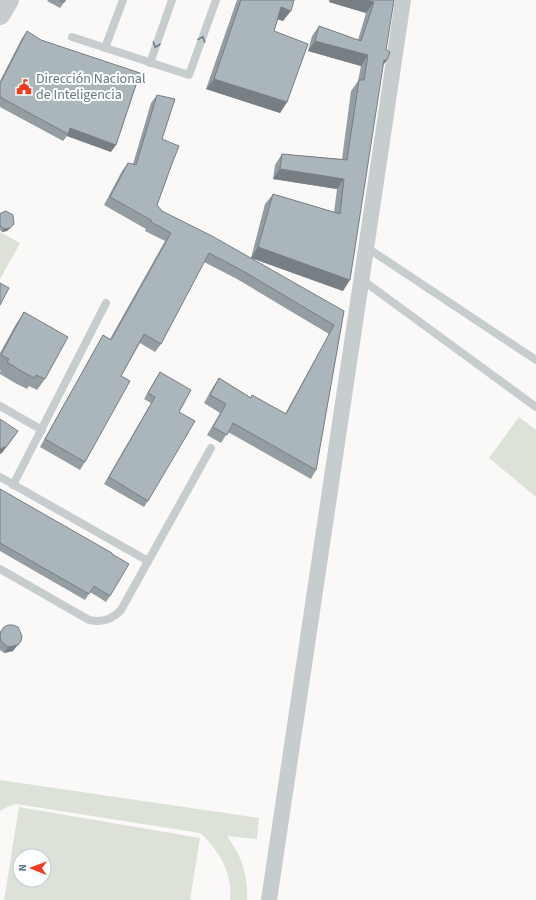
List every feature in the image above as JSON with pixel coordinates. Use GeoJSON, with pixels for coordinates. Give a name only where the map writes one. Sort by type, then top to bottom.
{"type":"FeatureCollection","features":[{"type":"Feature","properties":{"kind":"street"},"geometry":{"type":"LineString","coordinates":[[0,15],[9,0]]}},
{"type":"Feature","properties":{"kind":"street"},"geometry":{"type":"LineString","coordinates":[[270,900],[403,0]]}},
{"type":"Feature","properties":{"kind":"lane"},"geometry":{"type":"LineString","coordinates":[[106,48],[123,0]]}},
{"type":"Feature","properties":{"kind":"lane"},"geometry":{"type":"LineString","coordinates":[[150,63],[172,0]]}},
{"type":"Feature","properties":{"kind":"lane"},"geometry":{"type":"LineString","coordinates":[[72,37],[188,75],[216,0]]}},
{"type":"Feature","properties":{"kind":"lane"},"geometry":{"type":"LineString","coordinates":[[366,247],[536,360]]}},
{"type":"Feature","properties":{"kind":"lane"},"geometry":{"type":"LineString","coordinates":[[361,279],[536,407]]}},
{"type":"Feature","properties":{"kind":"lane"},"geometry":{"type":"LineString","coordinates":[[13,485],[106,303]]}},
{"type":"Feature","properties":{"kind":"lane"},"geometry":{"type":"LineString","coordinates":[[0,406],[42,430]]}},
{"type":"Feature","properties":{"kind":"lane"},"geometry":{"type":"LineString","coordinates":[[0,569],[89,620],[96,622],[103,621],[116,615],[121,610],[212,448]]}},
{"type":"Feature","properties":{"kind":"lane"},"geometry":{"type":"LineString","coordinates":[[0,477],[148,561]]}},
{"type":"Feature","properties":{"kind":"shaded area"},"geometry":{"type":"Polygon","coordinates":[[[0,232],[20,243],[0,279],[0,232]]]}},
{"type":"Feature","properties":{"kind":"shaded area"},"geometry":{"type":"Polygon","coordinates":[[[519,417],[536,430],[536,497],[489,458],[519,417]]]}},
{"type":"Feature","properties":{"kind":"shaded area"},"geometry":{"type":"Polygon","coordinates":[[[0,780],[259,818],[257,839],[227,836],[237,851],[243,866],[247,900],[230,900],[227,871],[219,855],[200,833],[16,804],[0,811],[0,780]]]}},
{"type":"Feature","properties":{"kind":"shaded area"},"geometry":{"type":"Polygon","coordinates":[[[19,807],[200,838],[190,900],[4,900],[12,850],[12,888],[52,888],[52,848],[12,848],[19,807]]]}},
{"type":"Feature","properties":{"kind":"building"},"geometry":{"type":"Polygon","coordinates":[[[241,0],[294,0],[291,11],[281,7],[274,31],[308,44],[287,102],[214,79],[241,0]]]}},
{"type":"Feature","properties":{"kind":"building"},"geometry":{"type":"Polygon","coordinates":[[[365,0],[394,0],[386,50],[390,52],[387,60],[384,60],[350,280],[258,247],[273,194],[340,214],[344,179],[280,169],[282,154],[347,160],[359,80],[364,80],[368,55],[315,41],[319,26],[361,41],[374,2],[365,0]]]}},
{"type":"Feature","properties":{"kind":"building"},"geometry":{"type":"Polygon","coordinates":[[[27,31],[41,40],[140,73],[116,145],[70,128],[68,134],[0,97],[0,84],[27,31]]]}},
{"type":"Feature","properties":{"kind":"building"},"geometry":{"type":"Polygon","coordinates":[[[157,95],[175,99],[162,139],[179,146],[157,205],[162,211],[212,236],[344,311],[316,470],[233,423],[227,435],[213,427],[226,404],[210,395],[219,378],[251,398],[252,395],[286,414],[334,325],[243,271],[209,253],[161,344],[144,334],[121,376],[130,381],[85,462],[45,439],[103,335],[111,340],[171,233],[110,197],[128,163],[136,165],[157,95]]]}},
{"type":"Feature","properties":{"kind":"building"},"geometry":{"type":"Polygon","coordinates":[[[6,211],[13,215],[14,224],[10,228],[4,229],[0,225],[0,214],[6,211]]]}},
{"type":"Feature","properties":{"kind":"building"},"geometry":{"type":"Polygon","coordinates":[[[0,283],[9,288],[0,305],[0,283]]]}},
{"type":"Feature","properties":{"kind":"building"},"geometry":{"type":"Polygon","coordinates":[[[24,312],[68,337],[45,379],[36,375],[35,378],[23,372],[7,362],[9,359],[1,355],[24,312]]]}},
{"type":"Feature","properties":{"kind":"building"},"geometry":{"type":"Polygon","coordinates":[[[160,372],[191,390],[179,412],[195,421],[148,501],[109,477],[155,397],[148,393],[160,372]]]}},
{"type":"Feature","properties":{"kind":"building"},"geometry":{"type":"Polygon","coordinates":[[[0,419],[18,431],[7,446],[0,449],[0,419]]]}},
{"type":"Feature","properties":{"kind":"building"},"geometry":{"type":"Polygon","coordinates":[[[0,489],[129,564],[110,596],[94,586],[89,594],[0,543],[0,489]]]}},
{"type":"Feature","properties":{"kind":"building"},"geometry":{"type":"Polygon","coordinates":[[[8,625],[18,627],[22,636],[18,645],[8,647],[1,641],[1,631],[8,625]]]}},
{"type":"Feature","properties":{"kind":"place","name":"Dirección Nacional de Inteligencia"},"geometry":{"type":"Point","coordinates":[24,87]}}]}
